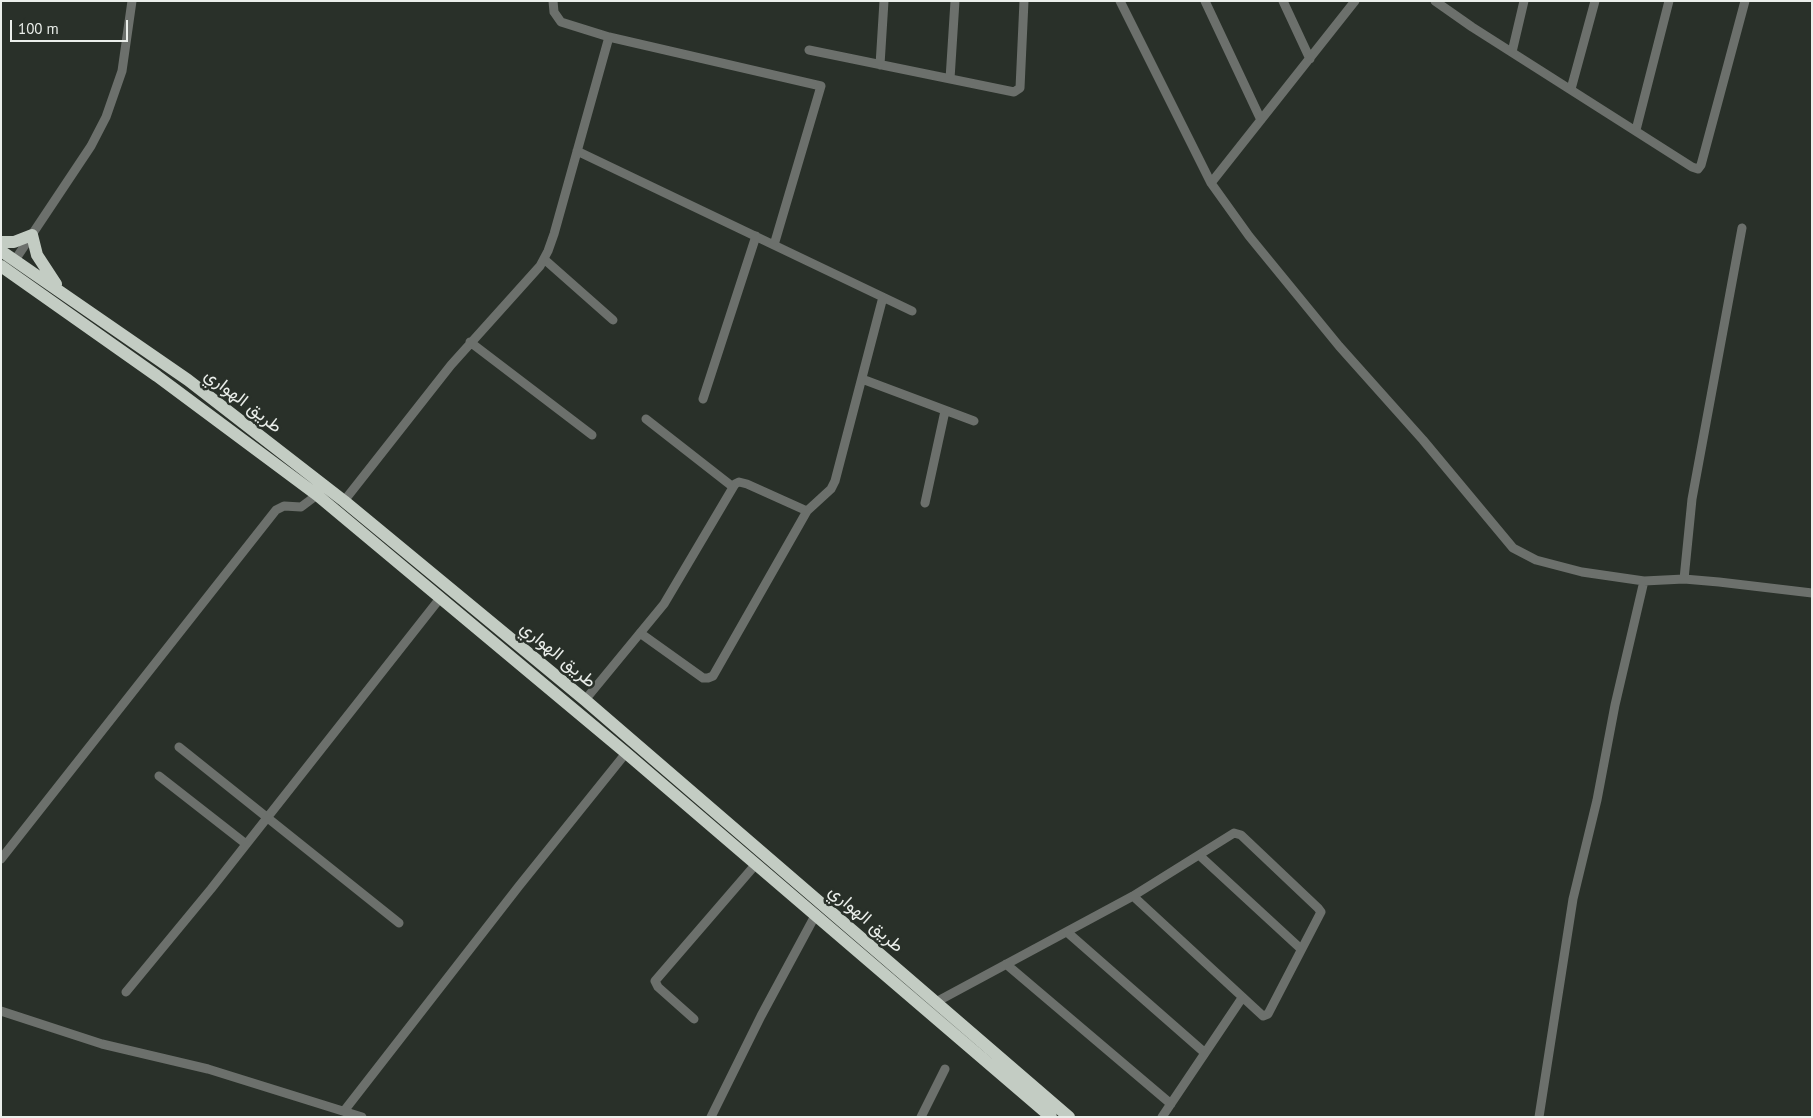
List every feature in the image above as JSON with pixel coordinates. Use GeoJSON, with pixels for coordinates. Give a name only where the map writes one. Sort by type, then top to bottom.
{"type":"FeatureCollection","features":[{"type":"Feature","properties":{"kind":"highway"},"geometry":{"type":"LineString","coordinates":[[1,242],[14,242],[32,235],[34,248],[40,261],[62,292]]}},
{"type":"Feature","properties":{"kind":"highway","name":"طريق الهواري"},"geometry":{"type":"LineString","coordinates":[[1,251],[188,380],[287,465],[317,494],[816,914],[1051,1117]]}},
{"type":"Feature","properties":{"kind":"highway","name":"طريق الهواري"},"geometry":{"type":"LineString","coordinates":[[1,266],[157,376],[287,465],[344,501],[586,700],[1069,1117]]}},
{"type":"Feature","properties":{"kind":"street"},"geometry":{"type":"LineString","coordinates":[[15,260],[91,146],[106,117],[122,71],[132,1]]}},
{"type":"Feature","properties":{"kind":"street"},"geometry":{"type":"LineString","coordinates":[[553,1],[554,12],[561,22],[609,37],[821,86],[774,245]]}},
{"type":"Feature","properties":{"kind":"street"},"geometry":{"type":"LineString","coordinates":[[880,65],[884,1]]}},
{"type":"Feature","properties":{"kind":"street"},"geometry":{"type":"LineString","coordinates":[[950,79],[955,1]]}},
{"type":"Feature","properties":{"kind":"street"},"geometry":{"type":"LineString","coordinates":[[809,50],[1014,92],[1020,88],[1024,1]]}},
{"type":"Feature","properties":{"kind":"street"},"geometry":{"type":"LineString","coordinates":[[1205,1],[1261,120]]}},
{"type":"Feature","properties":{"kind":"street"},"geometry":{"type":"LineString","coordinates":[[1283,1],[1310,59]]}},
{"type":"Feature","properties":{"kind":"street"},"geometry":{"type":"LineString","coordinates":[[1211,183],[1356,1]]}},
{"type":"Feature","properties":{"kind":"street"},"geometry":{"type":"LineString","coordinates":[[1435,1],[1446,5],[1512,52],[1692,167],[1698,168],[1701,165],[1745,1]]}},
{"type":"Feature","properties":{"kind":"street"},"geometry":{"type":"LineString","coordinates":[[1512,52],[1524,1]]}},
{"type":"Feature","properties":{"kind":"street"},"geometry":{"type":"LineString","coordinates":[[1571,89],[1596,1]]}},
{"type":"Feature","properties":{"kind":"street"},"geometry":{"type":"LineString","coordinates":[[1636,130],[1669,1]]}},
{"type":"Feature","properties":{"kind":"street"},"geometry":{"type":"LineString","coordinates":[[1122,2],[1211,183],[1249,236],[1339,346],[1423,440],[1513,548],[1536,560],[1582,572],[1644,580],[1684,579],[1747,584],[1812,593]]}},
{"type":"Feature","properties":{"kind":"street"},"geometry":{"type":"LineString","coordinates":[[344,501],[470,342],[544,260],[554,234],[609,37]]}},
{"type":"Feature","properties":{"kind":"street"},"geometry":{"type":"LineString","coordinates":[[577,151],[912,311]]}},
{"type":"Feature","properties":{"kind":"street"},"geometry":{"type":"LineString","coordinates":[[1684,579],[1692,499],[1742,228]]}},
{"type":"Feature","properties":{"kind":"street"},"geometry":{"type":"LineString","coordinates":[[703,400],[756,236]]}},
{"type":"Feature","properties":{"kind":"street"},"geometry":{"type":"LineString","coordinates":[[544,260],[613,320]]}},
{"type":"Feature","properties":{"kind":"street"},"geometry":{"type":"LineString","coordinates":[[640,633],[703,678],[712,676],[807,511],[831,489],[835,481],[883,297]]}},
{"type":"Feature","properties":{"kind":"street"},"geometry":{"type":"LineString","coordinates":[[470,342],[592,436]]}},
{"type":"Feature","properties":{"kind":"street"},"geometry":{"type":"LineString","coordinates":[[862,379],[974,422]]}},
{"type":"Feature","properties":{"kind":"street"},"geometry":{"type":"LineString","coordinates":[[925,503],[945,411]]}},
{"type":"Feature","properties":{"kind":"street"},"geometry":{"type":"LineString","coordinates":[[646,419],[733,487]]}},
{"type":"Feature","properties":{"kind":"street"},"geometry":{"type":"LineString","coordinates":[[586,700],[664,604],[733,487],[739,482],[747,484],[807,511]]}},
{"type":"Feature","properties":{"kind":"street"},"geometry":{"type":"LineString","coordinates":[[1,859],[276,510],[284,506],[301,506],[317,494]]}},
{"type":"Feature","properties":{"kind":"street"},"geometry":{"type":"LineString","coordinates":[[1539,1117],[1573,899],[1597,800],[1615,705],[1644,580]]}},
{"type":"Feature","properties":{"kind":"street"},"geometry":{"type":"LineString","coordinates":[[126,992],[246,844],[441,597]]}},
{"type":"Feature","properties":{"kind":"street"},"geometry":{"type":"LineString","coordinates":[[179,746],[399,923]]}},
{"type":"Feature","properties":{"kind":"street"},"geometry":{"type":"LineString","coordinates":[[344,1111],[518,886],[626,753]]}},
{"type":"Feature","properties":{"kind":"street"},"geometry":{"type":"LineString","coordinates":[[159,776],[246,844]]}},
{"type":"Feature","properties":{"kind":"street"},"geometry":{"type":"LineString","coordinates":[[936,1002],[1133,896],[1231,834],[1237,833],[1241,835],[1320,910],[1320,914],[1268,1014],[1263,1016],[1133,896]]}},
{"type":"Feature","properties":{"kind":"street"},"geometry":{"type":"LineString","coordinates":[[1199,855],[1301,949]]}},
{"type":"Feature","properties":{"kind":"street"},"geometry":{"type":"LineString","coordinates":[[694,1019],[658,987],[655,981],[756,864]]}},
{"type":"Feature","properties":{"kind":"street"},"geometry":{"type":"LineString","coordinates":[[711,1117],[761,1016],[816,914]]}},
{"type":"Feature","properties":{"kind":"street"},"geometry":{"type":"LineString","coordinates":[[1067,932],[1205,1053]]}},
{"type":"Feature","properties":{"kind":"street"},"geometry":{"type":"LineString","coordinates":[[1006,964],[1171,1104]]}},
{"type":"Feature","properties":{"kind":"street"},"geometry":{"type":"LineString","coordinates":[[1162,1117],[1242,998]]}},
{"type":"Feature","properties":{"kind":"street"},"geometry":{"type":"LineString","coordinates":[[1,1011],[102,1044],[208,1069],[362,1117]]}},
{"type":"Feature","properties":{"kind":"street"},"geometry":{"type":"LineString","coordinates":[[921,1117],[946,1069]]}}]}
